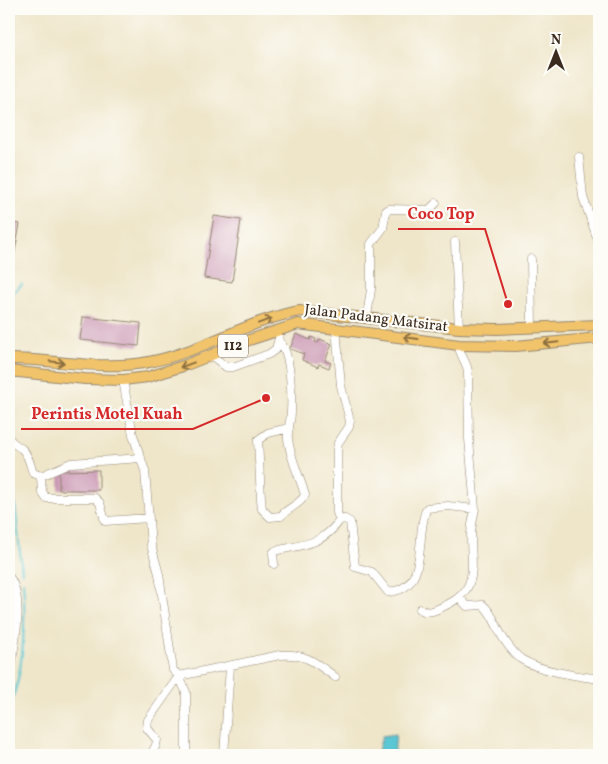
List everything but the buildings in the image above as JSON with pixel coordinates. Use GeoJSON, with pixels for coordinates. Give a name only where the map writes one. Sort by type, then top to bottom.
{"type":"FeatureCollection","features":[{"type":"Feature","properties":{"kind":"main road","name":"Jalan Padang Matsirat"},"geometry":{"type":"LineString","coordinates":[[9,359],[127,365],[161,359],[287,314],[315,311],[459,328],[532,328],[599,325]]}},
{"type":"Feature","properties":{"kind":"main road","name":"Jalan Padang Matsirat"},"geometry":{"type":"LineString","coordinates":[[9,371],[85,379],[122,380],[164,373],[280,329],[307,324],[459,345],[516,346],[599,338]]}},
{"type":"Feature","properties":{"kind":"main road"},"geometry":{"type":"LineString","coordinates":[[459,328],[459,345]]}},
{"type":"Feature","properties":{"kind":"street"},"geometry":{"type":"LineString","coordinates":[[579,157],[583,197],[599,243]]}},
{"type":"Feature","properties":{"kind":"street"},"geometry":{"type":"LineString","coordinates":[[367,317],[371,289],[371,244],[383,228],[386,211],[399,209],[429,210],[436,203]]}},
{"type":"Feature","properties":{"kind":"street"},"geometry":{"type":"LineString","coordinates":[[455,242],[459,328]]}},
{"type":"Feature","properties":{"kind":"street"},"geometry":{"type":"LineString","coordinates":[[531,259],[532,328]]}},
{"type":"Feature","properties":{"kind":"street"},"geometry":{"type":"LineString","coordinates":[[336,328],[341,386],[350,421],[349,427],[338,443],[337,449],[337,513],[340,520]]}},
{"type":"Feature","properties":{"kind":"street"},"geometry":{"type":"LineString","coordinates":[[211,355],[226,367],[233,368],[269,354],[276,349],[280,329]]}},
{"type":"Feature","properties":{"kind":"street"},"geometry":{"type":"LineString","coordinates":[[279,341],[287,351],[291,412],[288,428],[290,452],[305,495],[302,501],[290,507],[281,516],[270,517],[262,509],[260,499],[258,440],[268,434],[288,428]]}},
{"type":"Feature","properties":{"kind":"street"},"geometry":{"type":"LineString","coordinates":[[420,609],[426,612],[433,611],[459,597],[473,576],[471,531],[475,509],[469,439],[468,371],[467,364],[459,354],[459,345]]}},
{"type":"Feature","properties":{"kind":"street"},"geometry":{"type":"LineString","coordinates":[[122,380],[132,435],[145,471],[151,545],[159,574],[173,670],[179,676],[186,692],[186,755]]}},
{"type":"Feature","properties":{"kind":"street"},"geometry":{"type":"LineString","coordinates":[[9,438],[26,454],[33,473],[41,476],[71,463],[141,458]]}},
{"type":"Feature","properties":{"kind":"street"},"geometry":{"type":"LineString","coordinates":[[41,476],[42,492],[46,498],[96,498],[100,503],[105,521],[149,518]]}},
{"type":"Feature","properties":{"kind":"street"},"geometry":{"type":"LineString","coordinates":[[274,564],[273,553],[275,551],[318,541],[331,532],[340,520],[345,519],[350,522],[356,568],[372,572],[388,592],[397,591],[406,586],[415,574],[427,508],[448,506],[475,509]]}},
{"type":"Feature","properties":{"kind":"street"},"geometry":{"type":"LineString","coordinates":[[9,577],[14,584],[17,600],[9,678]]}},
{"type":"Feature","properties":{"kind":"street"},"geometry":{"type":"LineString","coordinates":[[459,597],[467,606],[484,605],[489,610],[498,631],[512,651],[522,660],[544,668],[599,679]]}},
{"type":"Feature","properties":{"kind":"street"},"geometry":{"type":"LineString","coordinates":[[151,755],[156,746],[156,740],[147,728],[148,720],[179,676],[230,667],[280,655],[295,654],[311,660],[335,677]]}},
{"type":"Feature","properties":{"kind":"street"},"geometry":{"type":"LineString","coordinates":[[224,755],[230,667]]}},
{"type":"Feature","properties":{"kind":"water"},"geometry":{"type":"Polygon","coordinates":[[[396,734],[394,755],[377,755],[382,736],[396,734]]]}},
{"type":"Feature","properties":{"kind":"waterway"},"geometry":{"type":"LineString","coordinates":[[9,297],[22,284]]}},
{"type":"Feature","properties":{"kind":"waterway"},"geometry":{"type":"LineString","coordinates":[[9,443],[22,573]]}},
{"type":"Feature","properties":{"kind":"waterway"},"geometry":{"type":"LineString","coordinates":[[9,705],[14,694],[21,663],[24,628],[23,582]]}},
{"type":"Feature","properties":{"kind":"place","name":"Coco Top"},"geometry":{"type":"Point","coordinates":[508,304]}},
{"type":"Feature","properties":{"kind":"place","name":"Perintis Motel Kuah"},"geometry":{"type":"Point","coordinates":[266,398]}}]}
